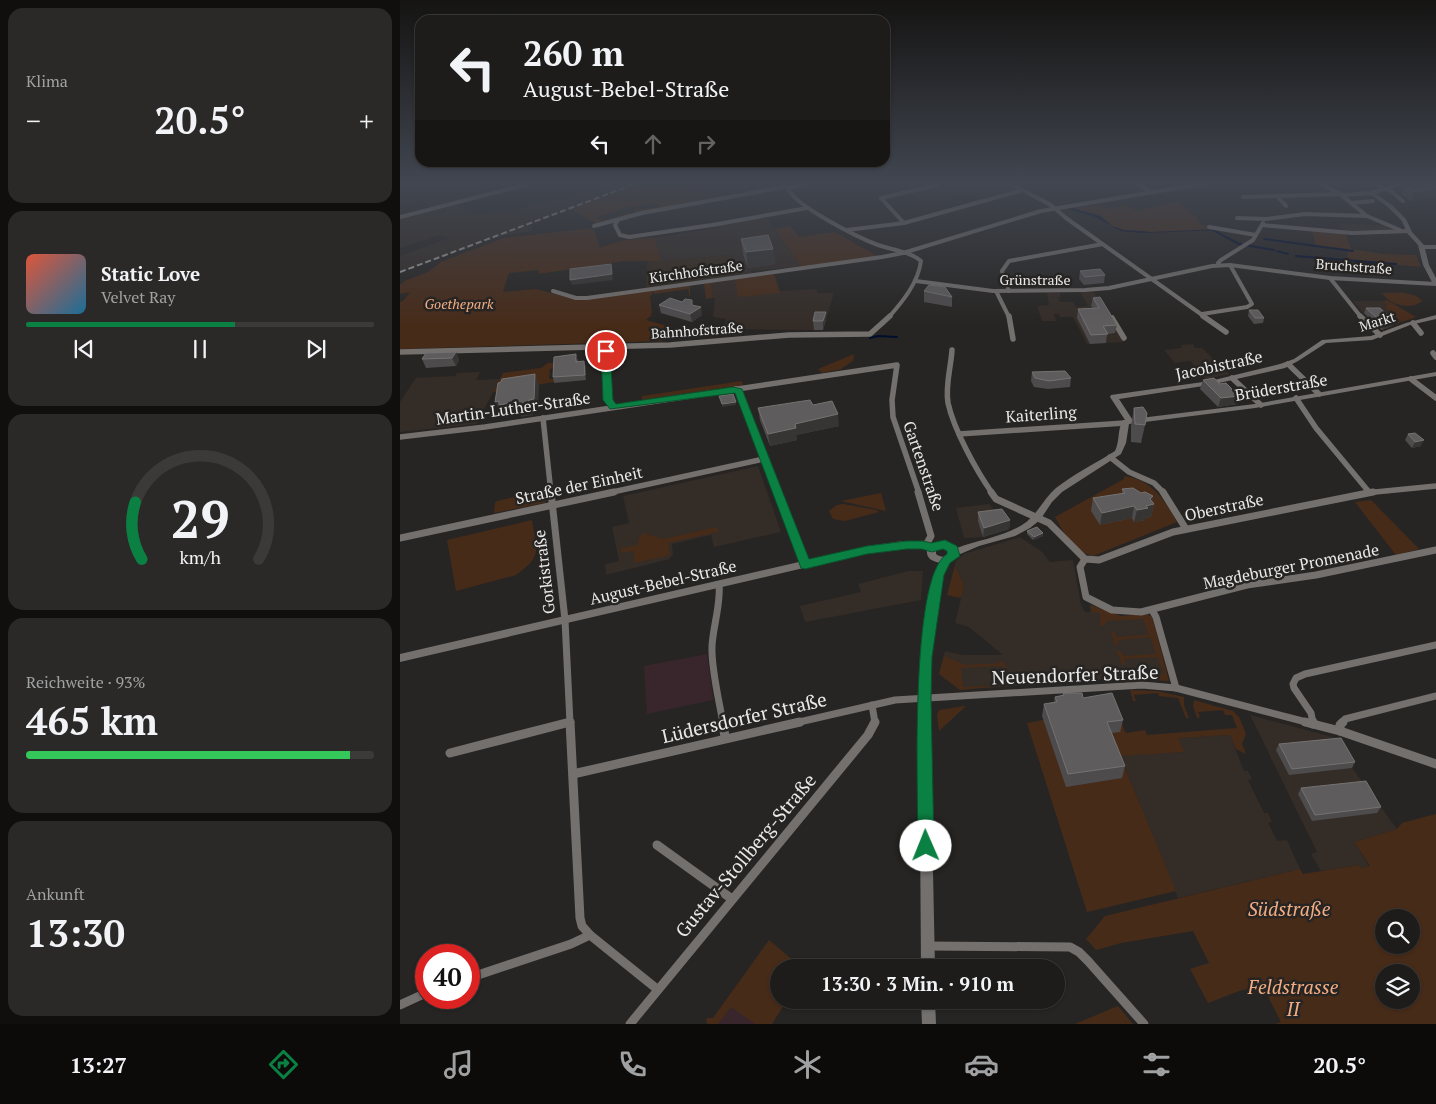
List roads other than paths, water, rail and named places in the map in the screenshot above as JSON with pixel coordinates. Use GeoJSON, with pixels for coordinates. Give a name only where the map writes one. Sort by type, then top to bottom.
{"type":"FeatureCollection","features":[{"type":"Feature","properties":{"kind":"street"},"geometry":{"type":"LineString","coordinates":[[617,230],[620,235],[629,237],[679,230]]}},
{"type":"Feature","properties":{"kind":"street"},"geometry":{"type":"LineString","coordinates":[[847,230],[873,243],[916,257],[921,261],[916,281]]}},
{"type":"Feature","properties":{"kind":"street","name":"Kirchhofstraße"},"geometry":{"type":"LineString","coordinates":[[553,291],[576,298],[587,298],[903,253],[984,230]]}},
{"type":"Feature","properties":{"kind":"street"},"geometry":{"type":"LineString","coordinates":[[1084,230],[1226,332]]}},
{"type":"Feature","properties":{"kind":"street"},"geometry":{"type":"LineString","coordinates":[[1219,230],[1256,236]]}},
{"type":"Feature","properties":{"kind":"street"},"geometry":{"type":"LineString","coordinates":[[1219,265],[1218,263],[1222,260],[1245,246],[1256,236],[1259,230]]}},
{"type":"Feature","properties":{"kind":"street"},"geometry":{"type":"LineString","coordinates":[[1316,230],[1352,233],[1409,231],[1422,247],[1426,266],[1436,284]]}},
{"type":"Feature","properties":{"kind":"street"},"geometry":{"type":"LineString","coordinates":[[1009,291],[1002,269],[1009,260],[1103,244]]}},
{"type":"Feature","properties":{"kind":"street"},"geometry":{"type":"LineString","coordinates":[[1422,247],[1436,247]]}},
{"type":"Feature","properties":{"kind":"street"},"geometry":{"type":"LineString","coordinates":[[1202,314],[1247,307],[1252,304],[1230,264]]}},
{"type":"Feature","properties":{"kind":"street","name":"Bruchstraße"},"geometry":{"type":"LineString","coordinates":[[1153,279],[1230,264],[1330,278],[1436,284]]}},
{"type":"Feature","properties":{"kind":"street"},"geometry":{"type":"LineString","coordinates":[[1330,278],[1367,324],[1380,335]]}},
{"type":"Feature","properties":{"kind":"street","name":"Grünstraße"},"geometry":{"type":"LineString","coordinates":[[916,281],[996,291],[1095,292],[1153,279]]}},
{"type":"Feature","properties":{"kind":"street","name":"Bahnhofstraße"},"geometry":{"type":"LineString","coordinates":[[400,352],[683,344],[790,335],[865,334],[874,331],[909,294],[916,281]]}},
{"type":"Feature","properties":{"kind":"street"},"geometry":{"type":"LineString","coordinates":[[996,291],[1010,314],[1013,339]]}},
{"type":"Feature","properties":{"kind":"street"},"geometry":{"type":"LineString","coordinates":[[1107,310],[1124,338]]}},
{"type":"Feature","properties":{"kind":"street","name":"Markt"},"geometry":{"type":"LineString","coordinates":[[1324,341],[1359,340],[1436,317]]}},
{"type":"Feature","properties":{"kind":"street"},"geometry":{"type":"LineString","coordinates":[[1413,323],[1421,332]]}},
{"type":"Feature","properties":{"kind":"street","name":"Jacobistraße"},"geometry":{"type":"LineString","coordinates":[[1128,422],[1114,396],[1175,389],[1232,378],[1288,364],[1324,341]]}},
{"type":"Feature","properties":{"kind":"street"},"geometry":{"type":"LineString","coordinates":[[607,346],[608,400],[613,407]]}},
{"type":"Feature","properties":{"kind":"street"},"geometry":{"type":"LineString","coordinates":[[952,350],[946,395],[951,415],[959,434],[983,480],[996,500],[1010,508],[1054,526],[1076,552],[1085,559]]}},
{"type":"Feature","properties":{"kind":"street"},"geometry":{"type":"LineString","coordinates":[[1288,364],[1319,394]]}},
{"type":"Feature","properties":{"kind":"street","name":"Martin-Luther-Straße"},"geometry":{"type":"LineString","coordinates":[[400,437],[543,418],[897,365]]}},
{"type":"Feature","properties":{"kind":"street","name":"Gartenstraße"},"geometry":{"type":"LineString","coordinates":[[897,365],[892,400],[892,418],[928,520],[931,536],[929,547]]}},
{"type":"Feature","properties":{"kind":"street","name":"Brüderstraße"},"geometry":{"type":"LineString","coordinates":[[1128,422],[1261,405],[1436,374]]}},
{"type":"Feature","properties":{"kind":"street"},"geometry":{"type":"LineString","coordinates":[[1232,378],[1261,405]]}},
{"type":"Feature","properties":{"kind":"street"},"geometry":{"type":"LineString","coordinates":[[1411,378],[1435,397]]}},
{"type":"Feature","properties":{"kind":"street"},"geometry":{"type":"LineString","coordinates":[[736,389],[740,394],[805,565]]}},
{"type":"Feature","properties":{"kind":"street"},"geometry":{"type":"LineString","coordinates":[[1296,398],[1316,428],[1369,492]]}},
{"type":"Feature","properties":{"kind":"street","name":"Gorkistraße"},"geometry":{"type":"LineString","coordinates":[[543,418],[565,620],[580,918],[582,926],[590,935],[657,989]]}},
{"type":"Feature","properties":{"kind":"street"},"geometry":{"type":"LineString","coordinates":[[929,547],[931,555],[941,560],[952,558],[952,549],[1012,534],[1027,526],[1037,518],[1049,500],[1059,490],[1122,447],[1128,422]]}},
{"type":"Feature","properties":{"kind":"street","name":"Kaiterling"},"geometry":{"type":"LineString","coordinates":[[959,434],[1128,422]]}},
{"type":"Feature","properties":{"kind":"street"},"geometry":{"type":"LineString","coordinates":[[1110,457],[1117,460],[1128,472],[1157,485],[1167,497],[1186,528]]}},
{"type":"Feature","properties":{"kind":"street","name":"Straße der Einheit"},"geometry":{"type":"LineString","coordinates":[[400,538],[764,459]]}},
{"type":"Feature","properties":{"kind":"street","name":"Oberstraße"},"geometry":{"type":"LineString","coordinates":[[1085,559],[1099,560],[1186,528],[1369,492],[1436,486]]}},
{"type":"Feature","properties":{"kind":"street","name":"August-Bebel-Straße"},"geometry":{"type":"LineString","coordinates":[[400,658],[874,549],[908,545],[929,547],[938,545],[952,549]]}},
{"type":"Feature","properties":{"kind":"street","name":"Magdeburger Promenade"},"geometry":{"type":"LineString","coordinates":[[1085,559],[1080,567],[1086,597],[1112,610],[1121,612],[1152,610],[1240,587],[1316,575],[1436,550]]}},
{"type":"Feature","properties":{"kind":"street"},"geometry":{"type":"LineString","coordinates":[[928,959],[924,698],[928,640],[941,560]]}},
{"type":"Feature","properties":{"kind":"street"},"geometry":{"type":"LineString","coordinates":[[719,585],[720,594],[714,621],[712,649],[724,738]]}},
{"type":"Feature","properties":{"kind":"street"},"geometry":{"type":"LineString","coordinates":[[1152,610],[1156,617],[1176,688]]}},
{"type":"Feature","properties":{"kind":"street"},"geometry":{"type":"LineString","coordinates":[[1313,724],[1311,713],[1294,688],[1293,684],[1296,678],[1305,674],[1436,644]]}},
{"type":"Feature","properties":{"kind":"street","name":"Neuendorfer Straße"},"geometry":{"type":"LineString","coordinates":[[924,698],[1142,684],[1176,688],[1340,731],[1436,764]]}},
{"type":"Feature","properties":{"kind":"street"},"geometry":{"type":"LineString","coordinates":[[1340,731],[1340,725],[1345,720],[1436,696]]}},
{"type":"Feature","properties":{"kind":"street","name":"Lüdersdorfer Straße"},"geometry":{"type":"LineString","coordinates":[[573,774],[872,705],[904,699],[924,698]]}},
{"type":"Feature","properties":{"kind":"street","name":"Gustav-Stollberg-Straße"},"geometry":{"type":"LineString","coordinates":[[630,1024],[874,727],[875,720],[872,705]]}},
{"type":"Feature","properties":{"kind":"street"},"geometry":{"type":"LineString","coordinates":[[450,753],[570,722]]}},
{"type":"Feature","properties":{"kind":"street"},"geometry":{"type":"LineString","coordinates":[[657,845],[732,899]]}},
{"type":"Feature","properties":{"kind":"street"},"geometry":{"type":"LineString","coordinates":[[480,974],[572,944],[590,935]]}},
{"type":"Feature","properties":{"kind":"street"},"geometry":{"type":"LineString","coordinates":[[927,946],[1070,947],[1079,952],[1088,961],[1144,1024]]}},
{"type":"Feature","properties":{"kind":"street"},"geometry":{"type":"LineString","coordinates":[[400,1005],[415,998]]}},
{"type":"Feature","properties":{"kind":"street"},"geometry":{"type":"LineString","coordinates":[[928,1009],[929,1024]]}},
{"type":"Feature","properties":{"kind":"water"},"geometry":{"type":"Polygon","coordinates":[[[1119,230],[1152,232],[1223,230],[1267,239],[1220,230],[1143,233],[1119,230]]]}},
{"type":"Feature","properties":{"kind":"waterway"},"geometry":{"type":"LineString","coordinates":[[1213,230],[1239,244],[1274,250]]}},
{"type":"Feature","properties":{"kind":"waterway"},"geometry":{"type":"LineString","coordinates":[[1264,239],[1353,251]]}},
{"type":"Feature","properties":{"kind":"waterway"},"geometry":{"type":"LineString","coordinates":[[1277,251],[1288,254]]}},
{"type":"Feature","properties":{"kind":"waterway"},"geometry":{"type":"LineString","coordinates":[[1296,256],[1396,264]]}},
{"type":"Feature","properties":{"kind":"waterway"},"geometry":{"type":"LineString","coordinates":[[870,338],[878,336],[897,337]]}},
{"type":"Feature","properties":{"kind":"railway"},"geometry":{"type":"LineString","coordinates":[[400,272],[513,230]]}},
{"type":"Feature","properties":{"kind":"park label","name":"Goethepark"},"geometry":{"type":"Point","coordinates":[459,303]}},
{"type":"Feature","properties":{"kind":"park label","name":"Südstraße"},"geometry":{"type":"Point","coordinates":[1289,908]}},
{"type":"Feature","properties":{"kind":"park label","name":"Feldstrasse II"},"geometry":{"type":"Point","coordinates":[1293,997]}}]}
